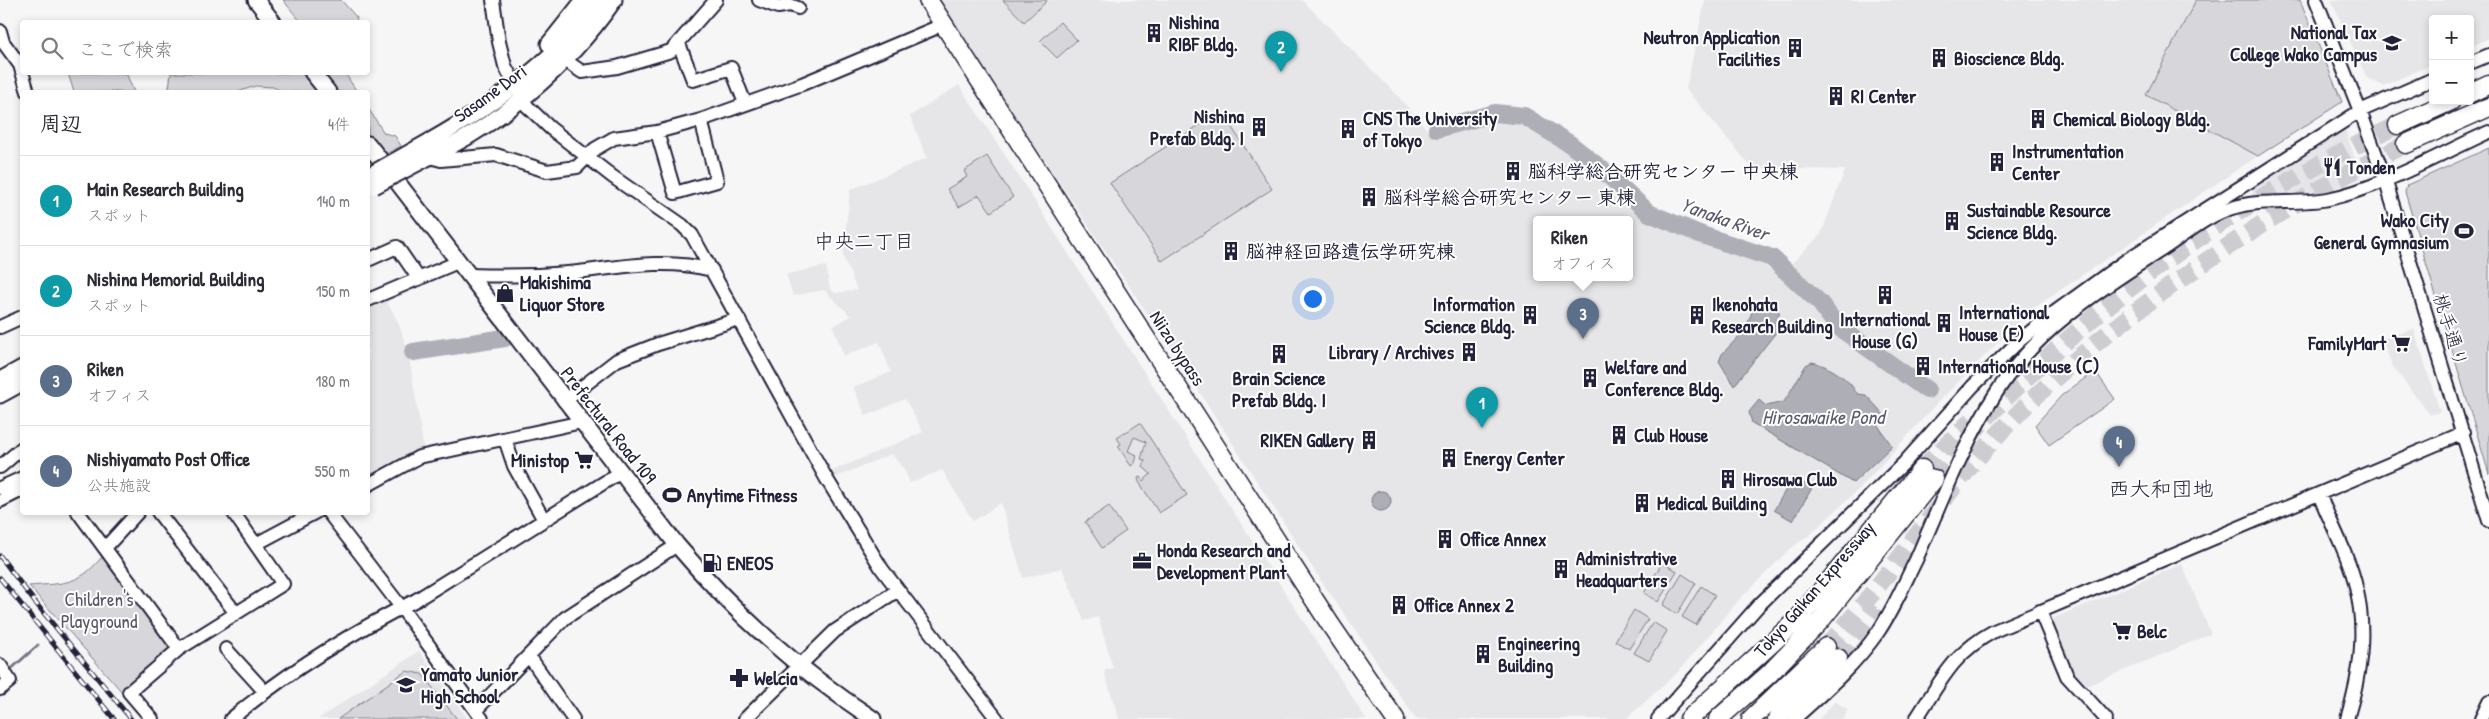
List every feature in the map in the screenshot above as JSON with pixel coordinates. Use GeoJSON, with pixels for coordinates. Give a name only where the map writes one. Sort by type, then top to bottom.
{"type":"FeatureCollection","features":[{"type":"Feature","properties":{"kind":"highway","name":"Niiza bypass"},"geometry":{"type":"LineString","coordinates":[[914,0],[1381,719]]}},
{"type":"Feature","properties":{"kind":"highway","name":"Niiza bypass"},"geometry":{"type":"LineString","coordinates":[[928,0],[1325,616],[1395,719]]}},
{"type":"Feature","properties":{"kind":"highway"},"geometry":{"type":"LineString","coordinates":[[2474,91],[2489,84]]}},
{"type":"Feature","properties":{"kind":"highway"},"geometry":{"type":"LineString","coordinates":[[2398,125],[2442,105]]}},
{"type":"Feature","properties":{"kind":"highway"},"geometry":{"type":"LineString","coordinates":[[2406,144],[2489,107]]}},
{"type":"Feature","properties":{"kind":"highway","name":"Tokyo Gaikan Expressway"},"geometry":{"type":"LineString","coordinates":[[1689,719],[1798,620],[1928,474],[1820,621],[1769,674],[1718,719]]}},
{"type":"Feature","properties":{"kind":"highway"},"geometry":{"type":"LineString","coordinates":[[1751,719],[1832,652],[1777,719]]}},
{"type":"Feature","properties":{"kind":"main road"},"geometry":{"type":"LineString","coordinates":[[256,0],[271,20]]}},
{"type":"Feature","properties":{"kind":"main road"},"geometry":{"type":"LineString","coordinates":[[553,70],[572,65],[604,30],[626,0]]}},
{"type":"Feature","properties":{"kind":"main road","name":"Sasame Dori"},"geometry":{"type":"LineString","coordinates":[[518,93],[535,69],[542,52],[600,3]]}},
{"type":"Feature","properties":{"kind":"main road","name":"Sasame Dori"},"geometry":{"type":"LineString","coordinates":[[370,182],[423,155],[460,125],[518,93],[553,70],[600,3]]}},
{"type":"Feature","properties":{"kind":"main road"},"geometry":{"type":"LineString","coordinates":[[314,75],[326,90]]}},
{"type":"Feature","properties":{"kind":"main road","name":"Prefectural Road 109"},"geometry":{"type":"LineString","coordinates":[[370,147],[677,546],[734,608],[797,665],[872,719]]}},
{"type":"Feature","properties":{"kind":"main road"},"geometry":{"type":"LineString","coordinates":[[0,380],[20,369]]}},
{"type":"Feature","properties":{"kind":"main road"},"geometry":{"type":"LineString","coordinates":[[0,395],[20,384]]}},
{"type":"Feature","properties":{"kind":"street"},"geometry":{"type":"LineString","coordinates":[[493,0],[499,42],[505,66],[518,93],[550,128],[626,188],[682,224],[692,235],[826,478],[882,569],[997,719]]}},
{"type":"Feature","properties":{"kind":"street"},"geometry":{"type":"LineString","coordinates":[[572,65],[582,72],[617,67],[662,55],[679,44],[716,0]]}},
{"type":"Feature","properties":{"kind":"street"},"geometry":{"type":"LineString","coordinates":[[759,0],[778,7],[790,4],[798,8]]}},
{"type":"Feature","properties":{"kind":"street","name":"桃手通り"},"geometry":{"type":"LineString","coordinates":[[2316,0],[2385,179],[2489,522]]}},
{"type":"Feature","properties":{"kind":"street"},"geometry":{"type":"LineString","coordinates":[[423,155],[441,160],[496,155],[547,171],[577,167],[595,149],[614,138],[657,132],[701,120],[802,84],[933,29]]}},
{"type":"Feature","properties":{"kind":"street"},"geometry":{"type":"LineString","coordinates":[[0,31],[3,42],[20,65]]}},
{"type":"Feature","properties":{"kind":"street"},"geometry":{"type":"LineString","coordinates":[[679,44],[693,80],[731,68],[745,103]]}},
{"type":"Feature","properties":{"kind":"street"},"geometry":{"type":"LineString","coordinates":[[2474,61],[2489,54]]}},
{"type":"Feature","properties":{"kind":"street"},"geometry":{"type":"LineString","coordinates":[[23,75],[27,90]]}},
{"type":"Feature","properties":{"kind":"street"},"geometry":{"type":"LineString","coordinates":[[1658,719],[1758,606],[1904,463],[1973,386],[2020,341],[2054,312],[2128,259],[2360,111],[2429,81]]}},
{"type":"Feature","properties":{"kind":"street"},"geometry":{"type":"LineString","coordinates":[[657,132],[674,193],[717,181],[701,120]]}},
{"type":"Feature","properties":{"kind":"street"},"geometry":{"type":"LineString","coordinates":[[1794,719],[1845,671],[1879,631],[1908,576],[1977,425],[1998,389],[2039,340],[2083,303],[2113,281],[2219,213],[2242,205],[2330,198],[2385,179],[2489,132]]}},
{"type":"Feature","properties":{"kind":"street"},"geometry":{"type":"LineString","coordinates":[[370,259],[397,247],[419,278]]}},
{"type":"Feature","properties":{"kind":"street"},"geometry":{"type":"LineString","coordinates":[[370,299],[458,262]]}},
{"type":"Feature","properties":{"kind":"street"},"geometry":{"type":"LineString","coordinates":[[469,275],[533,276],[665,263],[695,265],[712,270]]}},
{"type":"Feature","properties":{"kind":"street"},"geometry":{"type":"LineString","coordinates":[[0,327],[20,318]]}},
{"type":"Feature","properties":{"kind":"street"},"geometry":{"type":"LineString","coordinates":[[564,401],[617,360],[658,344],[739,319]]}},
{"type":"Feature","properties":{"kind":"street"},"geometry":{"type":"LineString","coordinates":[[370,484],[419,456],[582,422]]}},
{"type":"Feature","properties":{"kind":"street"},"geometry":{"type":"LineString","coordinates":[[1916,719],[1949,668],[1962,652],[1994,631],[2462,433]]}},
{"type":"Feature","properties":{"kind":"street"},"geometry":{"type":"LineString","coordinates":[[505,439],[514,466],[544,520]]}},
{"type":"Feature","properties":{"kind":"street"},"geometry":{"type":"LineString","coordinates":[[0,467],[20,450]]}},
{"type":"Feature","properties":{"kind":"street"},"geometry":{"type":"LineString","coordinates":[[231,719],[265,692],[337,644],[401,607],[621,472]]}},
{"type":"Feature","properties":{"kind":"street"},"geometry":{"type":"LineString","coordinates":[[0,488],[20,482]]}},
{"type":"Feature","properties":{"kind":"street"},"geometry":{"type":"LineString","coordinates":[[0,501],[20,483]]}},
{"type":"Feature","properties":{"kind":"street"},"geometry":{"type":"LineString","coordinates":[[2318,494],[2356,586],[2360,616],[2361,664],[2347,719]]}},
{"type":"Feature","properties":{"kind":"street"},"geometry":{"type":"LineString","coordinates":[[80,515],[179,649]]}},
{"type":"Feature","properties":{"kind":"street"},"geometry":{"type":"LineString","coordinates":[[105,548],[135,515]]}},
{"type":"Feature","properties":{"kind":"street"},"geometry":{"type":"LineString","coordinates":[[160,515],[235,612]]}},
{"type":"Feature","properties":{"kind":"street"},"geometry":{"type":"LineString","coordinates":[[152,719],[129,692],[179,649],[235,612],[283,584],[235,515]]}},
{"type":"Feature","properties":{"kind":"street"},"geometry":{"type":"LineString","coordinates":[[256,544],[310,515]]}},
{"type":"Feature","properties":{"kind":"street"},"geometry":{"type":"LineString","coordinates":[[330,515],[401,607],[479,715],[529,656],[566,618],[677,546]]}},
{"type":"Feature","properties":{"kind":"street"},"geometry":{"type":"LineString","coordinates":[[745,719],[797,665],[835,631],[898,590]]}},
{"type":"Feature","properties":{"kind":"street"},"geometry":{"type":"LineString","coordinates":[[2040,611],[2067,676],[2106,719]]}},
{"type":"Feature","properties":{"kind":"street"},"geometry":{"type":"LineString","coordinates":[[226,649],[265,692]]}},
{"type":"Feature","properties":{"kind":"street"},"geometry":{"type":"LineString","coordinates":[[529,656],[573,719]]}},
{"type":"Feature","properties":{"kind":"street"},"geometry":{"type":"LineString","coordinates":[[1,667],[5,685]]}},
{"type":"Feature","properties":{"kind":"street"},"geometry":{"type":"LineString","coordinates":[[2481,719],[2489,702]]}},
{"type":"Feature","properties":{"kind":"shaded area"},"geometry":{"type":"Polygon","coordinates":[[[937,0],[1302,0],[1398,96],[1431,134],[1492,115],[1504,114],[1523,121],[1544,131],[1670,227],[1788,267],[1821,234],[1845,170],[1752,168],[1686,89],[1705,0],[2300,0],[2342,102],[2244,165],[2031,310],[1940,400],[1863,485],[1812,533],[1790,549],[1738,601],[1678,672],[1626,719],[1416,719],[1318,576],[1184,368],[937,0]]]}},
{"type":"Feature","properties":{"kind":"shaded area","name":"National Tax College Wako Campus"},"geometry":{"type":"Polygon","coordinates":[[[2331,0],[2489,0],[2489,38],[2474,45],[2474,15],[2429,15],[2429,66],[2383,86],[2367,78],[2331,0]]]}},
{"type":"Feature","properties":{"kind":"shaded area"},"geometry":{"type":"Polygon","coordinates":[[[959,85],[1366,719],[1119,719],[1104,671],[1113,668],[1098,617],[1084,621],[1062,568],[1023,578],[1001,503],[973,521],[942,470],[910,483],[904,469],[891,454],[834,478],[830,472],[923,432],[905,399],[866,416],[853,387],[891,372],[879,342],[844,356],[833,326],[851,316],[824,290],[793,296],[786,274],[826,266],[830,289],[835,293],[857,290],[843,256],[850,190],[927,158],[910,116],[959,85]]]}},
{"type":"Feature","properties":{"kind":"shaded area"},"geometry":{"type":"Polygon","coordinates":[[[2344,126],[2362,178],[2317,195],[2252,197],[2253,184],[2344,126]]]}},
{"type":"Feature","properties":{"kind":"shaded area"},"geometry":{"type":"Polygon","coordinates":[[[385,298],[398,322],[408,351],[424,450],[370,478],[370,305],[385,298]]]}},
{"type":"Feature","properties":{"kind":"shaded area"},"geometry":{"type":"Polygon","coordinates":[[[2414,329],[2440,412],[2430,415],[2393,367],[2381,339],[2414,329]]]}},
{"type":"Feature","properties":{"kind":"shaded area","name":"Belc"},"geometry":{"type":"Polygon","coordinates":[[[2182,564],[2211,634],[2084,687],[2072,672],[2052,623],[2054,618],[2182,564]]]}},
{"type":"Feature","properties":{"kind":"shaded area","name":"Yamato Junior High School"},"geometry":{"type":"Polygon","coordinates":[[[419,651],[468,719],[318,719],[419,651]]]}},
{"type":"Feature","properties":{"kind":"shaded area"},"geometry":{"type":"Polygon","coordinates":[[[1835,701],[1848,710],[1843,719],[1819,719],[1835,701]]]}},
{"type":"Feature","properties":{"kind":"green space"},"geometry":{"type":"Polygon","coordinates":[[[283,0],[341,0],[357,18],[356,20],[299,20],[283,0]]]}},
{"type":"Feature","properties":{"kind":"green space"},"geometry":{"type":"Polygon","coordinates":[[[1003,0],[1046,0],[1047,1],[1024,22],[1003,0]]]}},
{"type":"Feature","properties":{"kind":"green space"},"geometry":{"type":"Polygon","coordinates":[[[2196,0],[2300,0],[2342,102],[2258,156],[2146,95],[2196,0]]]}},
{"type":"Feature","properties":{"kind":"green space"},"geometry":{"type":"Polygon","coordinates":[[[1060,22],[1077,40],[1057,58],[1040,41],[1060,22]]]}},
{"type":"Feature","properties":{"kind":"green space"},"geometry":{"type":"Polygon","coordinates":[[[69,75],[127,75],[133,90],[73,90],[69,75]]]}},
{"type":"Feature","properties":{"kind":"green space"},"geometry":{"type":"Polygon","coordinates":[[[171,75],[304,75],[315,90],[279,90],[273,87],[255,86],[244,90],[168,90],[171,75]]]}},
{"type":"Feature","properties":{"kind":"green space"},"geometry":{"type":"Polygon","coordinates":[[[323,75],[346,75],[356,90],[334,90],[323,75]]]}},
{"type":"Feature","properties":{"kind":"green space"},"geometry":{"type":"Polygon","coordinates":[[[370,111],[384,133],[395,136],[401,146],[384,155],[370,137],[370,111]]]}},
{"type":"Feature","properties":{"kind":"green space"},"geometry":{"type":"Polygon","coordinates":[[[1221,111],[1272,189],[1162,261],[1110,183],[1221,111]]]}},
{"type":"Feature","properties":{"kind":"green space"},"geometry":{"type":"Polygon","coordinates":[[[2489,148],[2489,474],[2405,192],[2407,185],[2489,148]]]}},
{"type":"Feature","properties":{"kind":"green space"},"geometry":{"type":"Polygon","coordinates":[[[987,156],[1013,197],[991,212],[979,195],[959,207],[947,189],[967,177],[964,171],[987,156]]]}},
{"type":"Feature","properties":{"kind":"green space"},"geometry":{"type":"Polygon","coordinates":[[[2095,371],[2115,399],[2049,445],[2035,425],[2062,395],[2095,371]]]}},
{"type":"Feature","properties":{"kind":"green space"},"geometry":{"type":"Polygon","coordinates":[[[1140,423],[1187,495],[1159,513],[1138,478],[1140,477],[1143,481],[1151,474],[1143,467],[1145,460],[1141,459],[1146,442],[1134,437],[1128,451],[1137,455],[1135,463],[1131,466],[1118,446],[1121,444],[1117,438],[1140,423]]]}},
{"type":"Feature","properties":{"kind":"green space"},"geometry":{"type":"Polygon","coordinates":[[[1109,506],[1126,531],[1102,548],[1085,522],[1109,506]]]}},
{"type":"Feature","properties":{"kind":"green space","name":"Children's Playground"},"geometry":{"type":"Polygon","coordinates":[[[101,558],[106,558],[172,647],[171,651],[122,692],[29,586],[61,583],[77,578],[85,574],[101,558]]]}},
{"type":"Feature","properties":{"kind":"green space"},"geometry":{"type":"Polygon","coordinates":[[[1662,563],[1677,571],[1658,602],[1644,593],[1662,563]]]}},
{"type":"Feature","properties":{"kind":"green space"},"geometry":{"type":"Polygon","coordinates":[[[1682,574],[1696,583],[1677,614],[1663,605],[1682,574]]]}},
{"type":"Feature","properties":{"kind":"green space"},"geometry":{"type":"Polygon","coordinates":[[[1701,586],[1715,595],[1696,625],[1682,617],[1701,586]]]}},
{"type":"Feature","properties":{"kind":"green space"},"geometry":{"type":"Polygon","coordinates":[[[1634,610],[1648,619],[1629,649],[1615,641],[1634,610]]]}},
{"type":"Feature","properties":{"kind":"green space"},"geometry":{"type":"Polygon","coordinates":[[[1653,622],[1667,631],[1649,661],[1634,653],[1653,622]]]}},
{"type":"Feature","properties":{"kind":"green space","name":"Yamato Junior High School"},"geometry":{"type":"Polygon","coordinates":[[[406,671],[422,674],[457,719],[338,719],[406,671]]]}},
{"type":"Feature","properties":{"kind":"water"},"geometry":{"type":"Polygon","coordinates":[[[1769,301],[1780,313],[1776,317],[1777,331],[1734,386],[1719,361],[1722,354],[1745,330],[1755,304],[1765,305],[1769,301]]]}},
{"type":"Feature","properties":{"kind":"water","name":"Hirosawaike Pond"},"geometry":{"type":"Polygon","coordinates":[[[1812,362],[1828,368],[1843,377],[1858,394],[1866,395],[1886,417],[1877,424],[1892,446],[1853,483],[1752,423],[1749,412],[1759,400],[1766,406],[1784,402],[1806,365],[1812,362]]]}},
{"type":"Feature","properties":{"kind":"water"},"geometry":{"type":"Polygon","coordinates":[[[1793,477],[1812,488],[1793,521],[1774,510],[1793,477]]]}},
{"type":"Feature","properties":{"kind":"water"},"geometry":{"type":"Polygon","coordinates":[[[1377,491],[1385,491],[1391,497],[1391,505],[1385,511],[1377,511],[1371,505],[1371,497],[1377,491]]]}},
{"type":"Feature","properties":{"kind":"waterway","name":"Yanaka River"},"geometry":{"type":"LineString","coordinates":[[1437,129],[1495,113],[1524,116],[1570,144],[1604,171],[1649,213],[1702,235],[1772,258],[1820,303],[1837,326],[1927,390]]}},
{"type":"Feature","properties":{"kind":"waterway","name":"Yanaka River"},"geometry":{"type":"LineString","coordinates":[[413,352],[505,338]]}},
{"type":"Feature","properties":{"kind":"waterway","name":"Yanaka River"},"geometry":{"type":"LineString","coordinates":[[9,671],[38,645]]}},
{"type":"Feature","properties":{"kind":"tunnel"},"geometry":{"type":"LineString","coordinates":[[1934,479],[1988,416],[2034,370],[2129,288],[2179,251],[2284,184],[2398,125]]}},
{"type":"Feature","properties":{"kind":"tunnel"},"geometry":{"type":"LineString","coordinates":[[1826,647],[1870,597],[1971,465],[2014,417],[2059,374],[2157,296],[2237,241],[2291,206],[2347,174],[2406,144]]}},
{"type":"Feature","properties":{"kind":"tunnel"},"geometry":{"type":"LineString","coordinates":[[1922,469],[1972,420]]}},
{"type":"Feature","properties":{"kind":"tunnel"},"geometry":{"type":"LineString","coordinates":[[1838,658],[1875,606]]}},
{"type":"Feature","properties":{"kind":"railway"},"geometry":{"type":"LineString","coordinates":[[0,556],[34,601],[131,719]]}},
{"type":"Feature","properties":{"kind":"railway"},"geometry":{"type":"LineString","coordinates":[[0,578],[114,719]]}},
{"type":"Feature","properties":{"kind":"place","name":"Nishina RIBF Bldg."},"geometry":{"type":"Point","coordinates":[1154,33]}},
{"type":"Feature","properties":{"kind":"place","name":"National Tax College Wako Campus"},"geometry":{"type":"Point","coordinates":[2392,43]}},
{"type":"Feature","properties":{"kind":"place","name":"Neutron Application Facilities"},"geometry":{"type":"Point","coordinates":[1795,48]}},
{"type":"Feature","properties":{"kind":"place","name":"Bioscience Bldg."},"geometry":{"type":"Point","coordinates":[1939,58]}},
{"type":"Feature","properties":{"kind":"place","name":"Nishina Memorial Building"},"geometry":{"type":"Point","coordinates":[1281,72]}},
{"type":"Feature","properties":{"kind":"place","name":"RI Center"},"geometry":{"type":"Point","coordinates":[1836,96]}},
{"type":"Feature","properties":{"kind":"place","name":"Chemical Biology Bldg."},"geometry":{"type":"Point","coordinates":[2038,119]}},
{"type":"Feature","properties":{"kind":"place","name":"Nishina Prefab Bldg. I"},"geometry":{"type":"Point","coordinates":[1259,127]}},
{"type":"Feature","properties":{"kind":"place","name":"CNS The University of Tokyo"},"geometry":{"type":"Point","coordinates":[1348,129]}},
{"type":"Feature","properties":{"kind":"place","name":"Instrumentation Center"},"geometry":{"type":"Point","coordinates":[1997,162]}},
{"type":"Feature","properties":{"kind":"place","name":"Tonden"},"geometry":{"type":"Point","coordinates":[2332,167]}},
{"type":"Feature","properties":{"kind":"place","name":"脳科学総合研究センター 中央棟"},"geometry":{"type":"Point","coordinates":[1513,171]}},
{"type":"Feature","properties":{"kind":"place","name":"脳科学総合研究センター 東棟"},"geometry":{"type":"Point","coordinates":[1369,197]}},
{"type":"Feature","properties":{"kind":"place","name":"Sustainable Resource Science Bldg."},"geometry":{"type":"Point","coordinates":[1952,221]}},
{"type":"Feature","properties":{"kind":"place","name":"Wako City General Gymnasium"},"geometry":{"type":"Point","coordinates":[2464,231]}},
{"type":"Feature","properties":{"kind":"place","name":"脳神経回路遺伝学研究棟"},"geometry":{"type":"Point","coordinates":[1231,251]}},
{"type":"Feature","properties":{"kind":"place","name":"Makishima Liquor Store"},"geometry":{"type":"Point","coordinates":[505,293]}},
{"type":"Feature","properties":{"kind":"place","name":"International House (G)"},"geometry":{"type":"Point","coordinates":[1885,295]}},
{"type":"Feature","properties":{"kind":"place","name":"Information Science Bldg."},"geometry":{"type":"Point","coordinates":[1530,315]}},
{"type":"Feature","properties":{"kind":"place","name":"Ikenohata Research Building"},"geometry":{"type":"Point","coordinates":[1697,315]}},
{"type":"Feature","properties":{"kind":"place","name":"International House (E)"},"geometry":{"type":"Point","coordinates":[1944,323]}},
{"type":"Feature","properties":{"kind":"place","name":"Riken"},"geometry":{"type":"Point","coordinates":[1583,339]}},
{"type":"Feature","properties":{"kind":"place","name":"FamilyMart"},"geometry":{"type":"Point","coordinates":[2401,343]}},
{"type":"Feature","properties":{"kind":"place","name":"Library / Archives"},"geometry":{"type":"Point","coordinates":[1469,352]}},
{"type":"Feature","properties":{"kind":"place","name":"Brain Science Prefab Bldg. I"},"geometry":{"type":"Point","coordinates":[1279,354]}},
{"type":"Feature","properties":{"kind":"place","name":"International House (C)"},"geometry":{"type":"Point","coordinates":[1923,366]}},
{"type":"Feature","properties":{"kind":"place","name":"Welfare and Conference Bldg."},"geometry":{"type":"Point","coordinates":[1590,378]}},
{"type":"Feature","properties":{"kind":"place","name":"Main Research Building"},"geometry":{"type":"Point","coordinates":[1482,428]}},
{"type":"Feature","properties":{"kind":"place","name":"Club House"},"geometry":{"type":"Point","coordinates":[1619,435]}},
{"type":"Feature","properties":{"kind":"place","name":"RIKEN Gallery"},"geometry":{"type":"Point","coordinates":[1369,440]}},
{"type":"Feature","properties":{"kind":"place","name":"Energy Center"},"geometry":{"type":"Point","coordinates":[1449,458]}},
{"type":"Feature","properties":{"kind":"place","name":"Ministop"},"geometry":{"type":"Point","coordinates":[584,460]}},
{"type":"Feature","properties":{"kind":"place","name":"Nishiyamato Post Office"},"geometry":{"type":"Point","coordinates":[2119,467]}},
{"type":"Feature","properties":{"kind":"place","name":"Hirosawa Club"},"geometry":{"type":"Point","coordinates":[1728,479]}},
{"type":"Feature","properties":{"kind":"place","name":"Anytime Fitness"},"geometry":{"type":"Point","coordinates":[672,495]}},
{"type":"Feature","properties":{"kind":"place","name":"Medical Building"},"geometry":{"type":"Point","coordinates":[1642,503]}},
{"type":"Feature","properties":{"kind":"place","name":"Office Annex"},"geometry":{"type":"Point","coordinates":[1445,539]}},
{"type":"Feature","properties":{"kind":"place","name":"Honda Research and Development Plant"},"geometry":{"type":"Point","coordinates":[1142,561]}},
{"type":"Feature","properties":{"kind":"place","name":"ENEOS"},"geometry":{"type":"Point","coordinates":[712,563]}},
{"type":"Feature","properties":{"kind":"place","name":"Administrative Headquarters"},"geometry":{"type":"Point","coordinates":[1561,569]}},
{"type":"Feature","properties":{"kind":"place","name":"Office Annex 2"},"geometry":{"type":"Point","coordinates":[1399,605]}},
{"type":"Feature","properties":{"kind":"place","name":"Belc"},"geometry":{"type":"Point","coordinates":[2122,631]}},
{"type":"Feature","properties":{"kind":"place","name":"Engineering Building"},"geometry":{"type":"Point","coordinates":[1483,654]}},
{"type":"Feature","properties":{"kind":"place","name":"Welcia"},"geometry":{"type":"Point","coordinates":[739,678]}},
{"type":"Feature","properties":{"kind":"place","name":"Yamato Junior High School"},"geometry":{"type":"Point","coordinates":[406,685]}},
{"type":"Feature","properties":{"kind":"district","name":"中央二丁目"},"geometry":{"type":"Point","coordinates":[864,241]}},
{"type":"Feature","properties":{"kind":"district","name":"西大和団地"},"geometry":{"type":"Point","coordinates":[2161,489]}}]}
